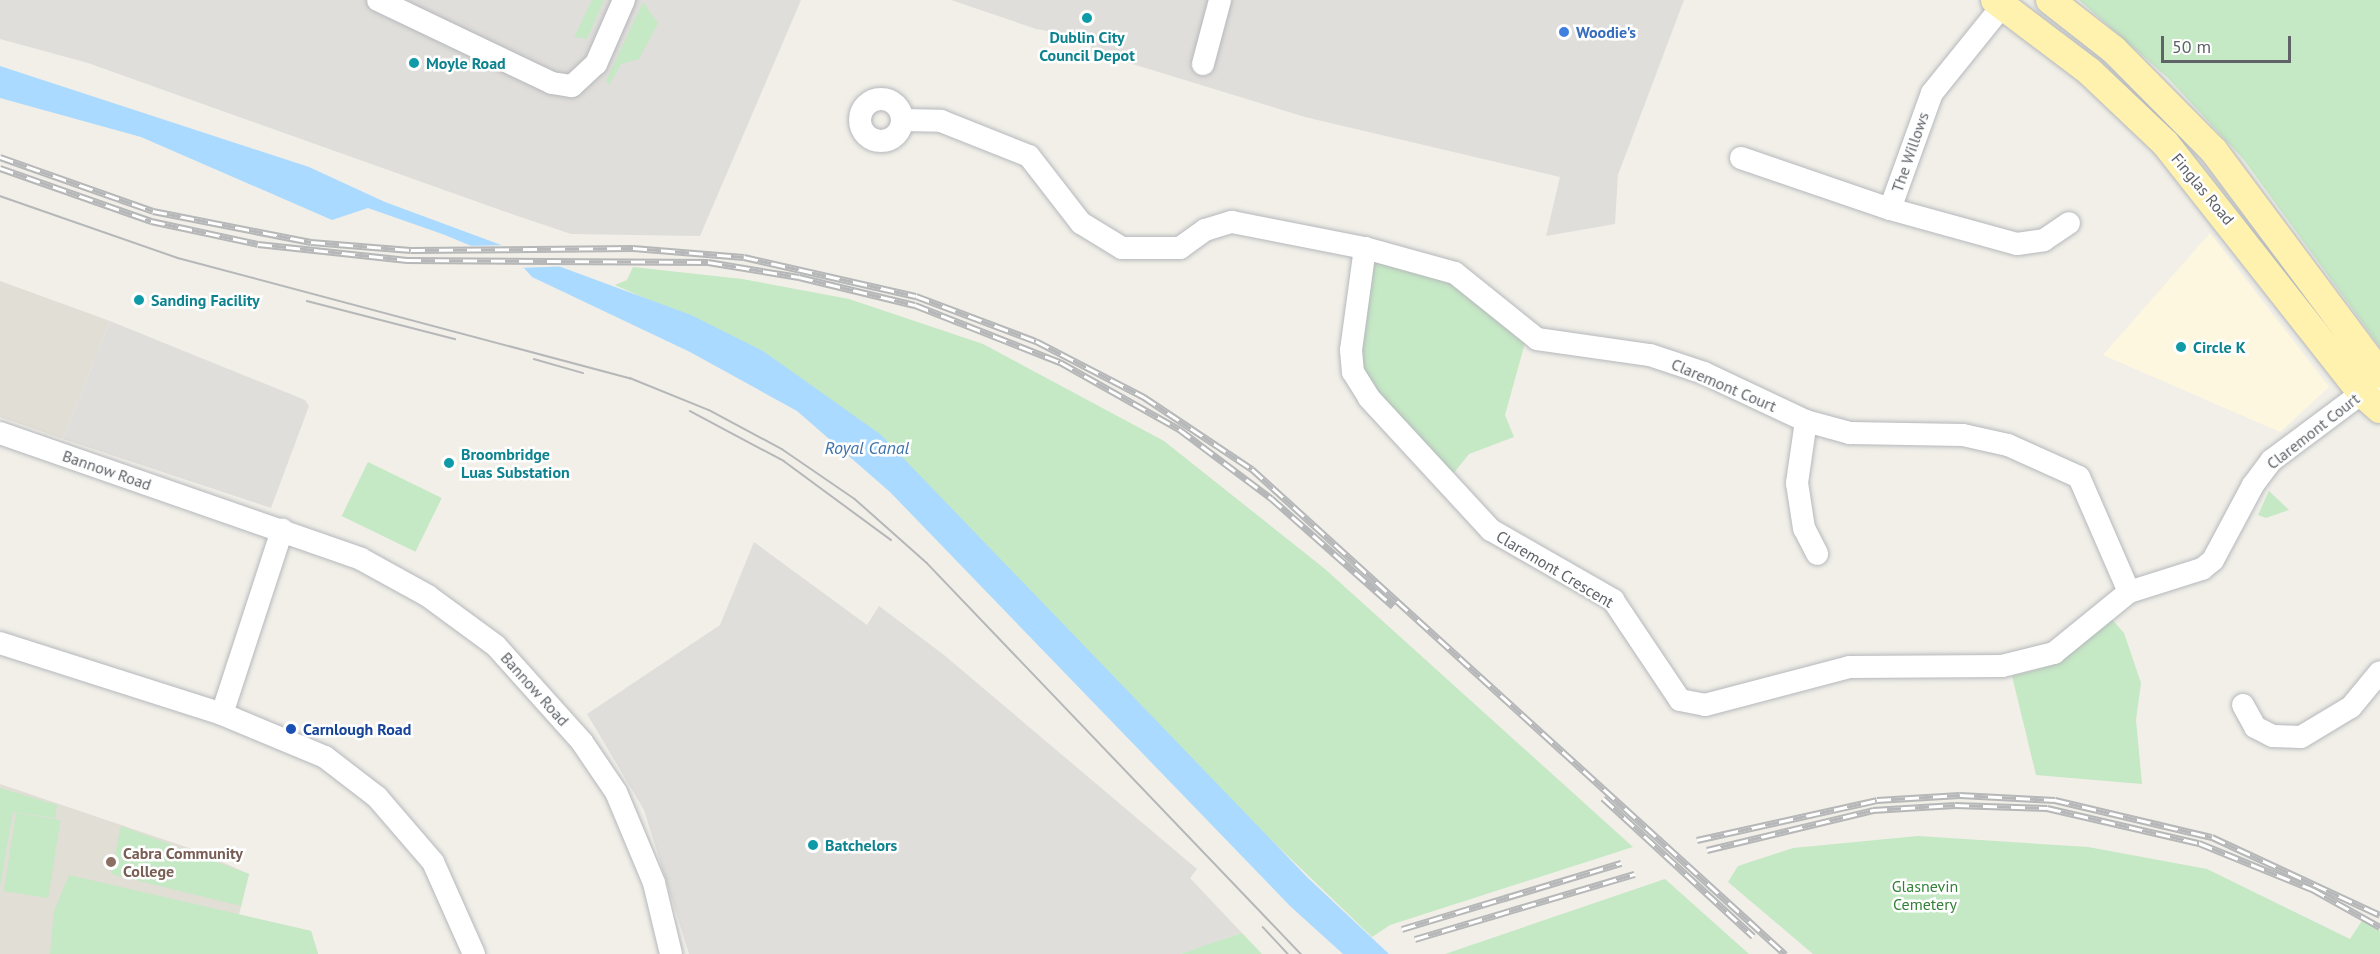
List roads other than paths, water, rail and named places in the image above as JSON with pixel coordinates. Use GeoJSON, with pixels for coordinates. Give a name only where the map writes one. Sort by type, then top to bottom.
{"type":"FeatureCollection","features":[{"type":"Feature","properties":{"kind":"main road","name":"Finglas Road"},"geometry":{"type":"LineString","coordinates":[[2050,0],[2114,50],[2214,151],[2376,389]]}},
{"type":"Feature","properties":{"kind":"main road","name":"Finglas Road"},"geometry":{"type":"LineString","coordinates":[[2002,2],[2090,71],[2165,143],[2376,389]]}},
{"type":"Feature","properties":{"kind":"street"},"geometry":{"type":"LineString","coordinates":[[378,0],[552,83],[572,86],[596,64],[624,0]]}},
{"type":"Feature","properties":{"kind":"street"},"geometry":{"type":"LineString","coordinates":[[1203,64],[1220,0]]}},
{"type":"Feature","properties":{"kind":"street","name":"The Willows"},"geometry":{"type":"LineString","coordinates":[[1741,159],[1890,209],[1932,93],[2002,2]]}},
{"type":"Feature","properties":{"kind":"street","name":"Claremont Court"},"geometry":{"type":"LineString","coordinates":[[902,120],[941,121],[1029,156],[1081,223],[1122,248],[1180,248],[1205,230],[1232,222],[1365,248],[1455,273],[1537,339],[1650,355],[1704,373],[1806,421],[1850,433],[1963,435],[2063,467],[2079,477],[2089,494],[2129,592],[2202,569],[2213,560],[2253,485],[2272,460],[2376,389]]}},
{"type":"Feature","properties":{"kind":"street"},"geometry":{"type":"LineString","coordinates":[[1890,209],[2017,244],[2044,240],[2068,223]]}},
{"type":"Feature","properties":{"kind":"street","name":"Claremont Crescent"},"geometry":{"type":"LineString","coordinates":[[1365,248],[1351,350],[1353,372],[1369,398],[1491,530],[1613,600],[1680,700],[1705,705],[1850,667],[2025,662],[2054,653],[2129,592]]}},
{"type":"Feature","properties":{"kind":"street"},"geometry":{"type":"LineString","coordinates":[[1806,421],[1797,483],[1804,528],[1817,554]]}},
{"type":"Feature","properties":{"kind":"street","name":"Bannow Road"},"geometry":{"type":"LineString","coordinates":[[0,433],[282,530],[389,572],[496,646],[582,742],[615,792],[654,883],[671,954]]}},
{"type":"Feature","properties":{"kind":"street"},"geometry":{"type":"LineString","coordinates":[[222,714],[282,530]]}},
{"type":"Feature","properties":{"kind":"street"},"geometry":{"type":"LineString","coordinates":[[0,643],[222,714],[325,757],[376,797],[433,862],[474,954]]}},
{"type":"Feature","properties":{"kind":"street"},"geometry":{"type":"LineString","coordinates":[[2243,705],[2255,727],[2273,736],[2301,737],[2351,706],[2380,672]]}},
{"type":"Feature","properties":{"kind":"water","name":"Royal Canal"},"geometry":{"type":"Polygon","coordinates":[[[0,66],[309,167],[385,202],[691,315],[763,351],[880,434],[1307,877],[1389,954],[1343,954],[1290,906],[890,492],[797,411],[690,352],[532,277],[524,268],[445,235],[368,208],[332,220],[141,137],[0,98],[0,66]]]}},
{"type":"Feature","properties":{"kind":"tram line"},"geometry":{"type":"LineString","coordinates":[[0,196],[178,258],[630,378],[709,410],[782,449],[855,499],[927,563],[1301,954]]}},
{"type":"Feature","properties":{"kind":"tram line"},"geometry":{"type":"LineString","coordinates":[[307,301],[455,339]]}},
{"type":"Feature","properties":{"kind":"tram line"},"geometry":{"type":"LineString","coordinates":[[534,359],[583,373]]}},
{"type":"Feature","properties":{"kind":"tram line"},"geometry":{"type":"LineString","coordinates":[[690,411],[784,461],[891,540]]}},
{"type":"Feature","properties":{"kind":"tram line"},"geometry":{"type":"LineString","coordinates":[[1263,927],[1288,954]]}},
{"type":"Feature","properties":{"kind":"railway"},"geometry":{"type":"LineString","coordinates":[[0,157],[153,211],[311,242],[411,250],[633,248],[744,257],[916,296],[1036,341],[1144,397],[1252,469],[1785,954]]}},
{"type":"Feature","properties":{"kind":"railway"},"geometry":{"type":"LineString","coordinates":[[0,168],[151,221],[258,244],[407,260],[708,262],[799,277],[915,305],[1060,362],[1179,429],[1271,498],[1393,606]]}},
{"type":"Feature","properties":{"kind":"railway"},"geometry":{"type":"LineString","coordinates":[[1697,840],[1877,800],[1960,795],[2055,800],[2212,837],[2380,915]]}},
{"type":"Feature","properties":{"kind":"railway"},"geometry":{"type":"LineString","coordinates":[[1603,798],[1753,936]]}},
{"type":"Feature","properties":{"kind":"railway"},"geometry":{"type":"LineString","coordinates":[[1707,850],[1873,810],[1955,805],[2047,808],[2199,843],[2312,889],[2380,927]]}},
{"type":"Feature","properties":{"kind":"railway"},"geometry":{"type":"LineString","coordinates":[[1402,929],[1621,863]]}},
{"type":"Feature","properties":{"kind":"railway"},"geometry":{"type":"LineString","coordinates":[[1415,939],[1635,874]]}},
{"type":"Feature","properties":{"kind":"place","name":"Dublin City Council Depot"},"geometry":{"type":"Point","coordinates":[1087,18]}},
{"type":"Feature","properties":{"kind":"place","name":"Woodie's"},"geometry":{"type":"Point","coordinates":[1564,32]}},
{"type":"Feature","properties":{"kind":"place","name":"Moyle Road"},"geometry":{"type":"Point","coordinates":[414,63]}},
{"type":"Feature","properties":{"kind":"place","name":"Sanding Facility"},"geometry":{"type":"Point","coordinates":[139,300]}},
{"type":"Feature","properties":{"kind":"place","name":"Circle K"},"geometry":{"type":"Point","coordinates":[2181,347]}},
{"type":"Feature","properties":{"kind":"place","name":"Broombridge Luas Substation"},"geometry":{"type":"Point","coordinates":[449,463]}},
{"type":"Feature","properties":{"kind":"place","name":"Carnlough Road"},"geometry":{"type":"Point","coordinates":[291,729]}},
{"type":"Feature","properties":{"kind":"place","name":"Batchelors"},"geometry":{"type":"Point","coordinates":[813,845]}},
{"type":"Feature","properties":{"kind":"place","name":"Cabra Community College"},"geometry":{"type":"Point","coordinates":[111,862]}},
{"type":"Feature","properties":{"kind":"park label","name":"Glasnevin Cemetery"},"geometry":{"type":"Point","coordinates":[1925,895]}}]}
